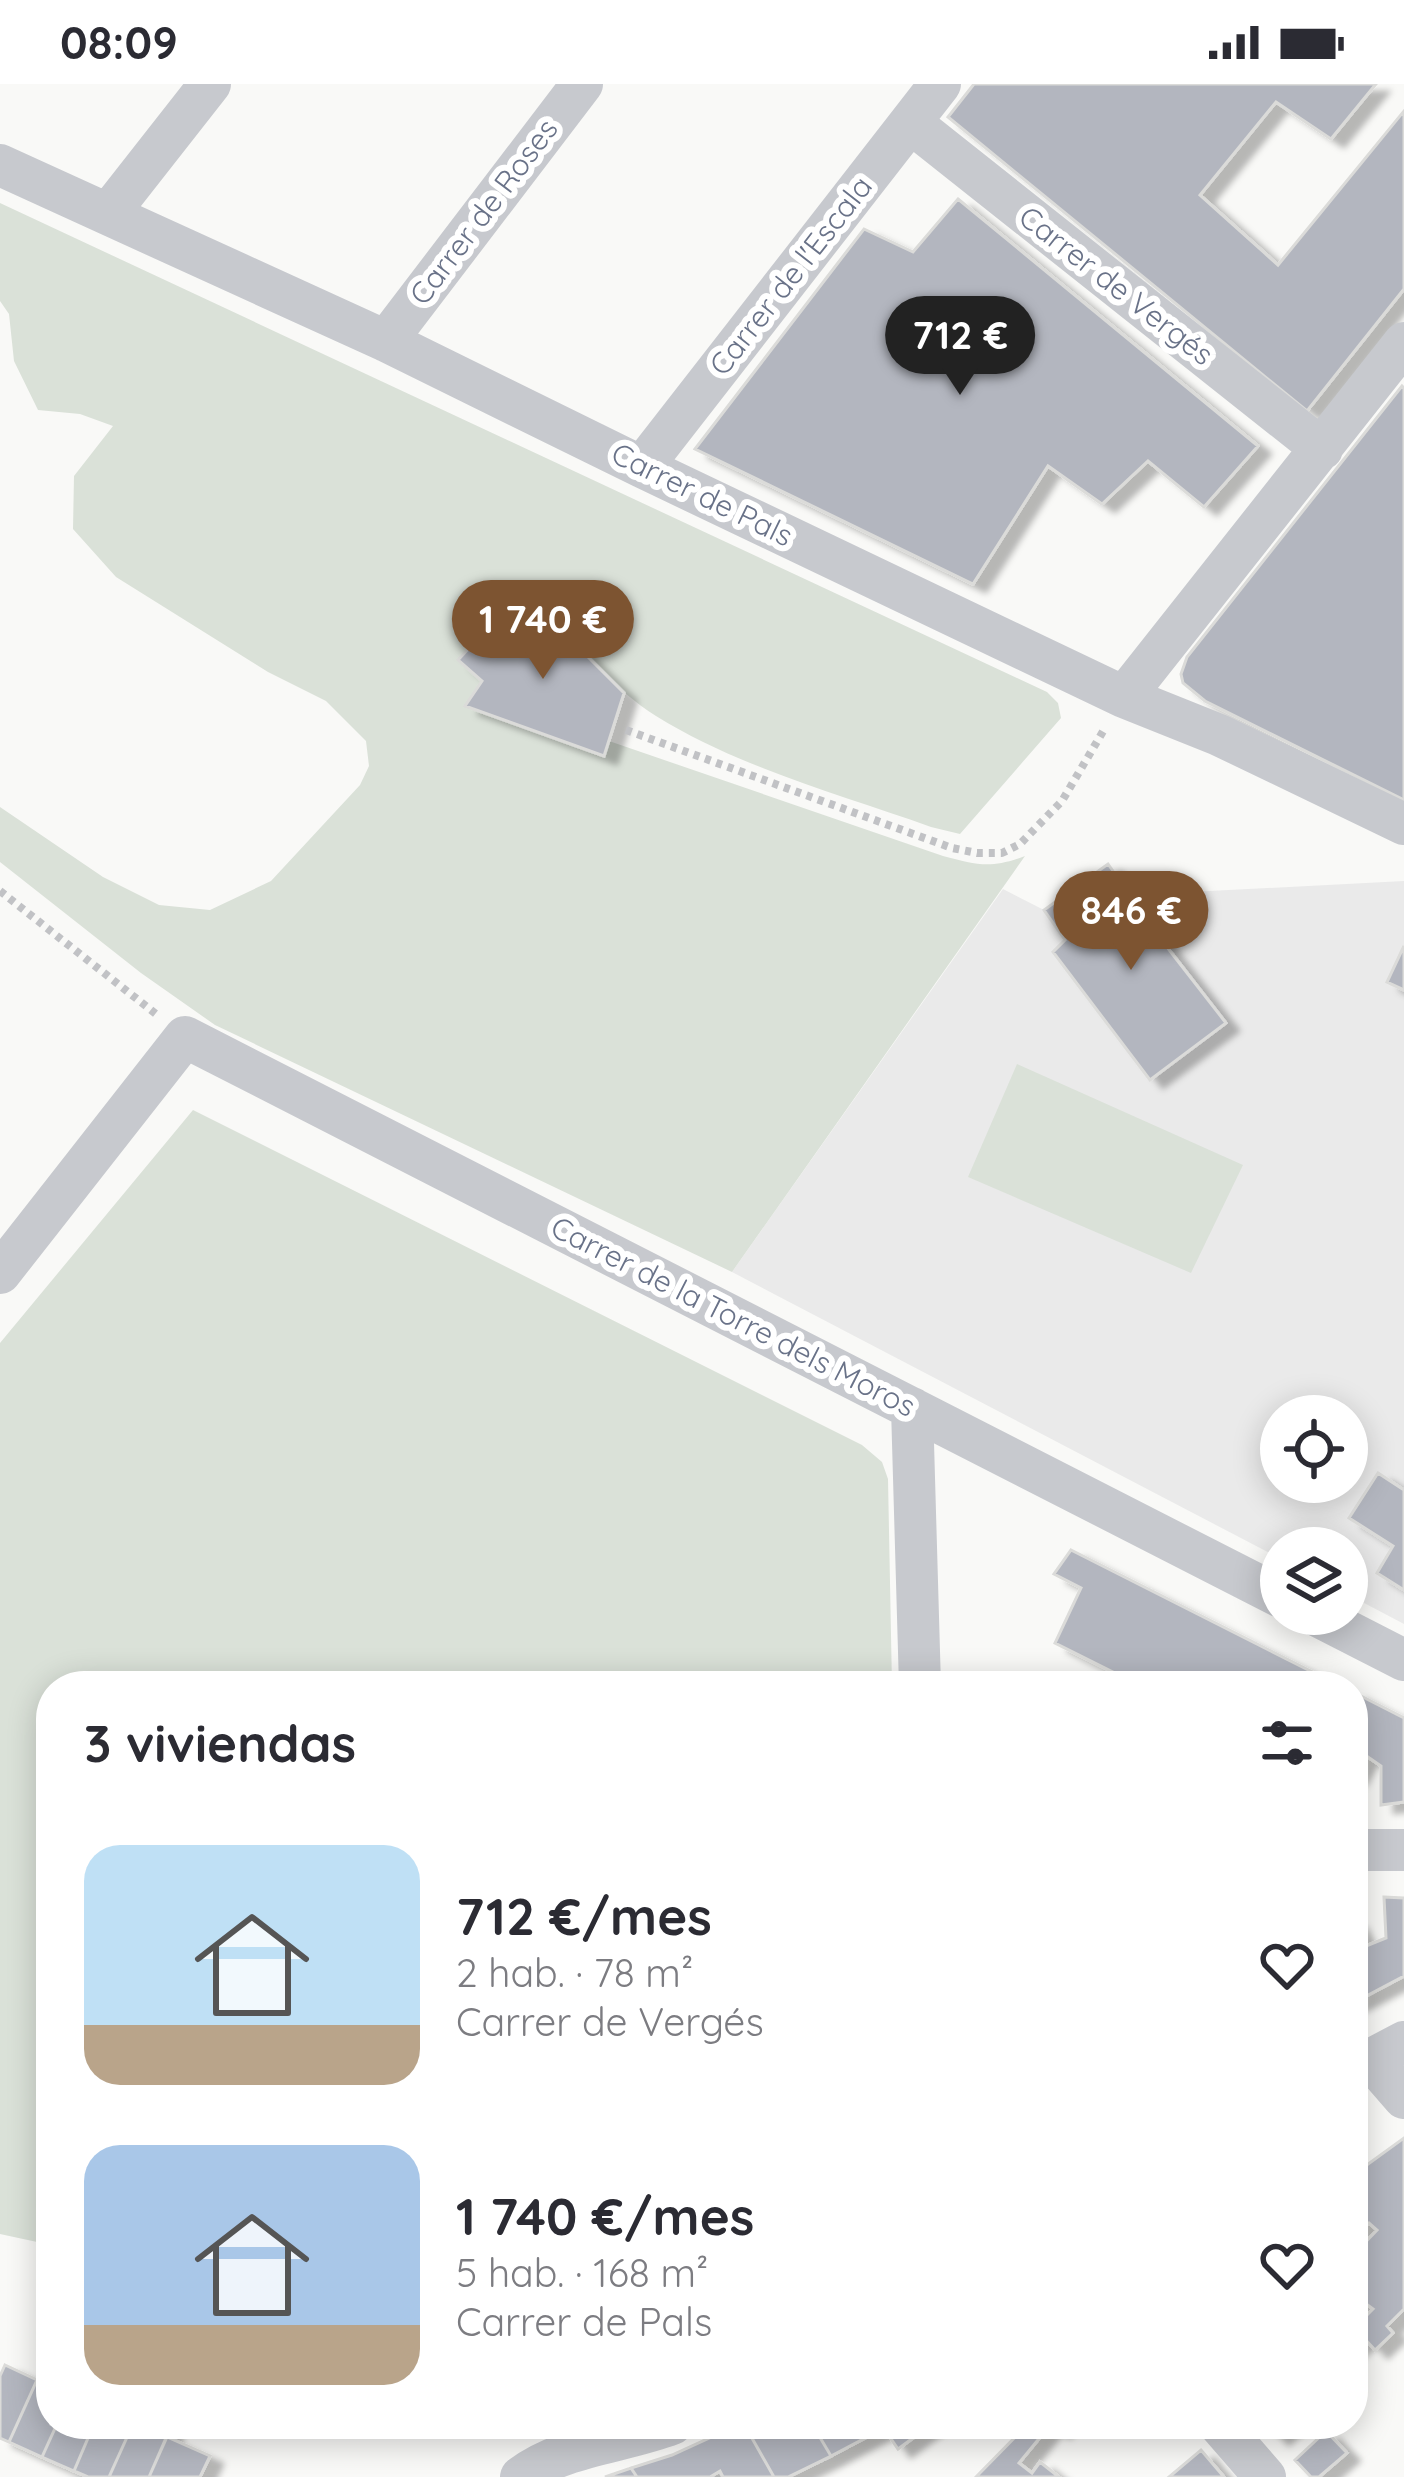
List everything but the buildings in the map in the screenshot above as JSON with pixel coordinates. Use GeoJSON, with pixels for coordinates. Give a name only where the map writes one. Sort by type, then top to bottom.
{"type":"FeatureCollection","features":[{"type":"Feature","properties":{"kind":"street"},"geometry":{"type":"LineString","coordinates":[[108,214],[209,84]]}},
{"type":"Feature","properties":{"kind":"street","name":"Carrer de Roses"},"geometry":{"type":"LineString","coordinates":[[386,341],[582,84]]}},
{"type":"Feature","properties":{"kind":"street","name":"Carrer de l'Escala"},"geometry":{"type":"LineString","coordinates":[[642,467],[940,84]]}},
{"type":"Feature","properties":{"kind":"street","name":"Carrer de Vergés"},"geometry":{"type":"LineString","coordinates":[[910,123],[1322,448]]}},
{"type":"Feature","properties":{"kind":"street","name":"Carrer de Pals"},"geometry":{"type":"LineString","coordinates":[[0,165],[386,341],[1124,697],[1219,735],[1404,824]]}},
{"type":"Feature","properties":{"kind":"street"},"geometry":{"type":"LineString","coordinates":[[1124,697],[1404,343]]}},
{"type":"Feature","properties":{"kind":"street"},"geometry":{"type":"LineString","coordinates":[[0,1273],[185,1037]]}},
{"type":"Feature","properties":{"kind":"street","name":"Carrer de la Torre dels Moros"},"geometry":{"type":"LineString","coordinates":[[185,1037],[1260,1586]]}},
{"type":"Feature","properties":{"kind":"street"},"geometry":{"type":"LineString","coordinates":[[912,1408],[920,1671]]}},
{"type":"Feature","properties":{"kind":"street"},"geometry":{"type":"LineString","coordinates":[[1355,1635],[1404,1660]]}},
{"type":"Feature","properties":{"kind":"street"},"geometry":{"type":"LineString","coordinates":[[1368,1850],[1404,1850]]}},
{"type":"Feature","properties":{"kind":"street"},"geometry":{"type":"LineString","coordinates":[[1376,2057],[1404,2098]]}},
{"type":"Feature","properties":{"kind":"street"},"geometry":{"type":"LineString","coordinates":[[521,2477],[557,2457],[627,2439]]}},
{"type":"Feature","properties":{"kind":"street"},"geometry":{"type":"LineString","coordinates":[[1232,2439],[1265,2477]]}},
{"type":"Feature","properties":{"kind":"path"},"geometry":{"type":"LineString","coordinates":[[626,730],[952,848],[1002,853],[1020,844],[1062,801],[1124,697]]}},
{"type":"Feature","properties":{"kind":"path"},"geometry":{"type":"LineString","coordinates":[[0,891],[185,1037]]}},
{"type":"Feature","properties":{"kind":"shaded area"},"geometry":{"type":"Polygon","coordinates":[[[0,203],[1047,692],[1058,703],[1061,718],[960,834],[790,779],[688,734],[627,694],[547,616],[500,615],[459,660],[482,681],[466,706],[603,756],[609,741],[965,862],[993,864],[1025,856],[732,1272],[215,1025],[0,862],[0,807],[103,877],[159,905],[210,910],[271,881],[360,785],[369,766],[366,741],[326,701],[268,672],[116,577],[73,529],[74,476],[113,426],[80,414],[38,410],[14,361],[9,314],[0,301],[0,203]]]}},
{"type":"Feature","properties":{"kind":"shaded area"},"geometry":{"type":"Polygon","coordinates":[[[1108,864],[1132,895],[1404,881],[1404,1624],[1368,1605],[1368,1527],[1260,1527],[1260,1548],[732,1272],[1003,889],[1044,910],[1108,864]]]}},
{"type":"Feature","properties":{"kind":"shaded area"},"geometry":{"type":"Polygon","coordinates":[[[1017,1064],[1243,1165],[1191,1273],[968,1177],[1017,1064]]]}},
{"type":"Feature","properties":{"kind":"shaded area"},"geometry":{"type":"Polygon","coordinates":[[[193,1110],[862,1445],[882,1462],[888,1479],[892,1671],[36,1671],[36,2242],[0,2234],[0,1343],[193,1110]]]}}]}
